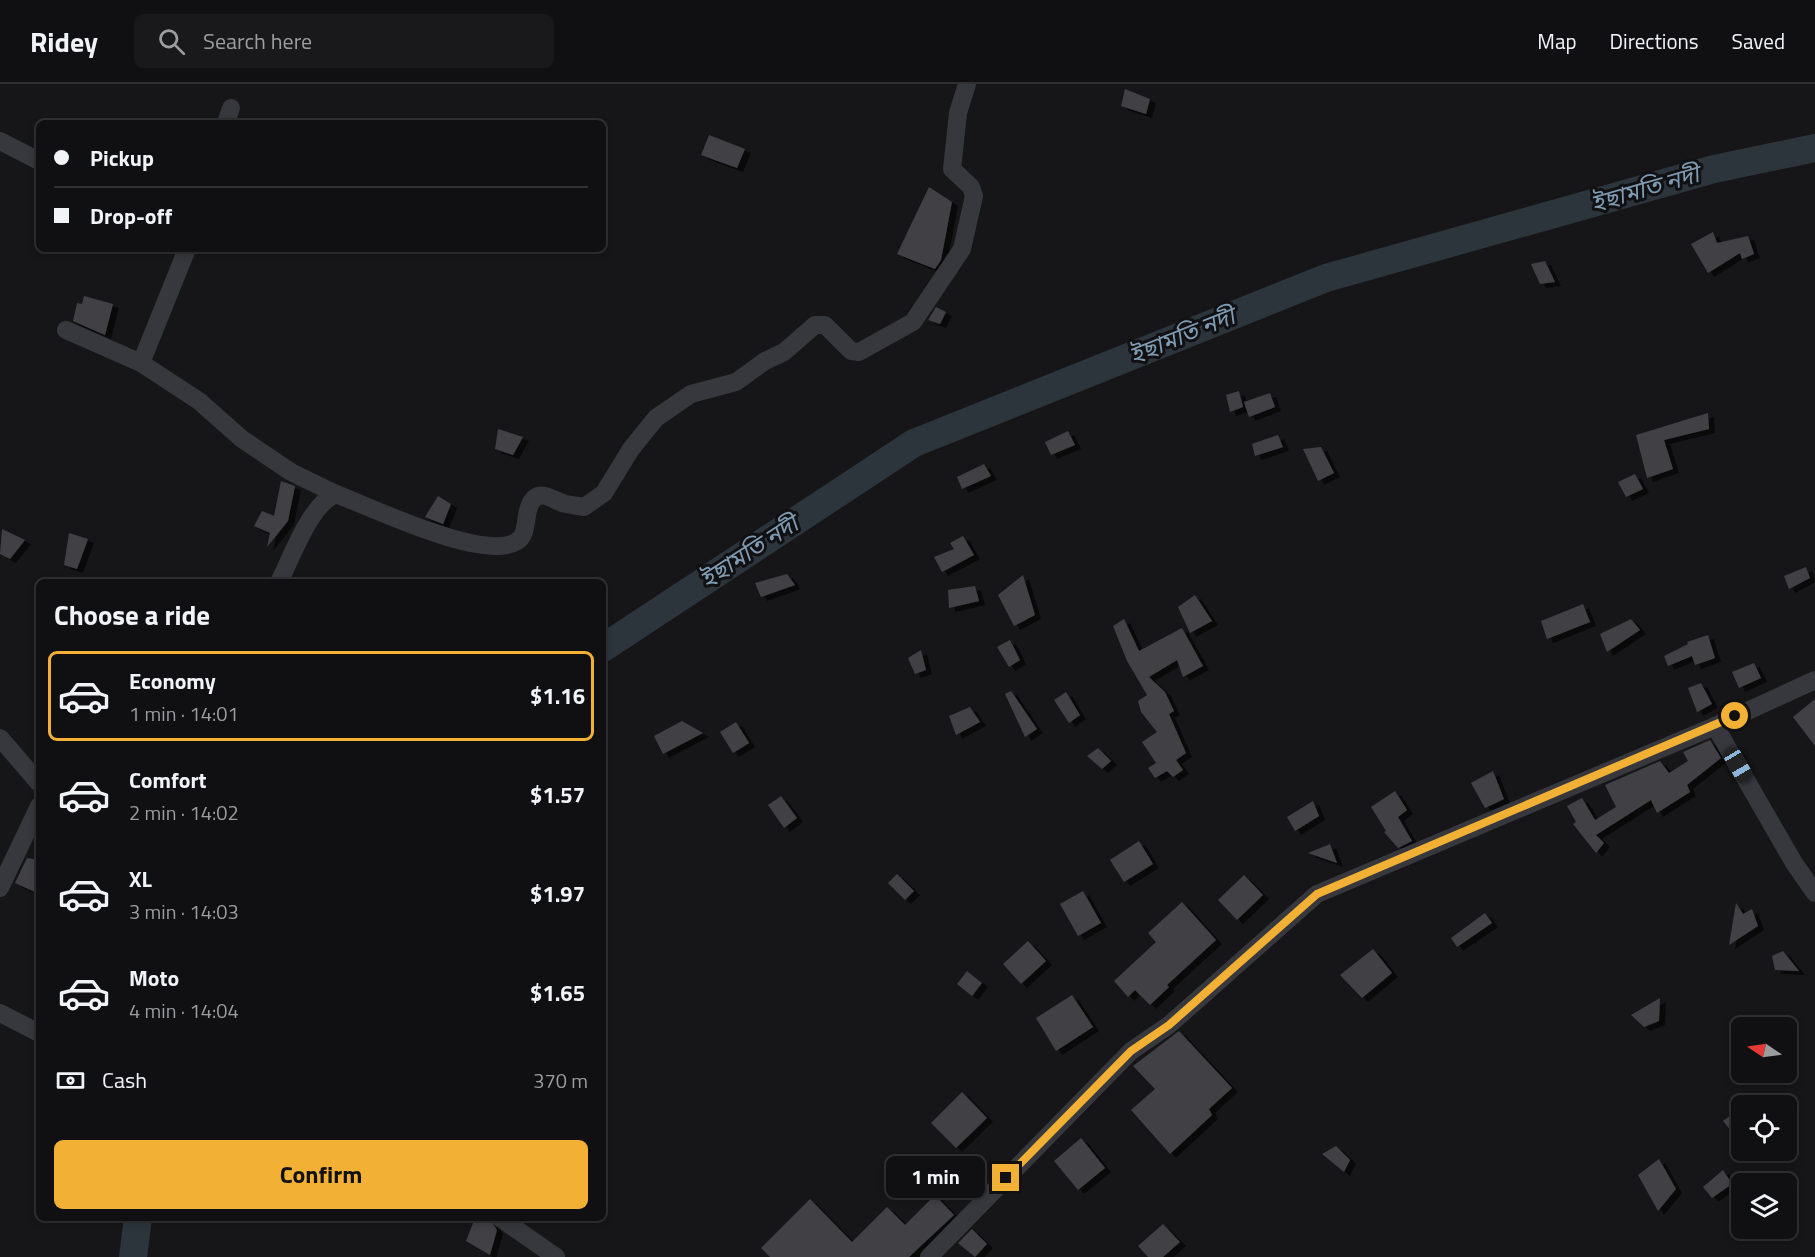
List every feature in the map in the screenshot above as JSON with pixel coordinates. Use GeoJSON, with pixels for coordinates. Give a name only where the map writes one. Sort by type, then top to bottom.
{"type":"FeatureCollection","features":[{"type":"Feature","properties":{"kind":"street"},"geometry":{"type":"LineString","coordinates":[[66,330],[141,363],[199,401],[242,439],[291,472],[336,494],[451,539],[499,547],[517,542],[525,533],[531,502],[537,496],[545,495],[564,504],[584,507],[604,493],[631,449],[656,418],[691,394],[736,382],[765,361],[784,352],[815,325],[825,325],[851,351],[859,352],[913,322],[962,249],[974,196],[971,187],[952,169],[958,113],[967,84]]}},
{"type":"Feature","properties":{"kind":"street"},"geometry":{"type":"LineString","coordinates":[[0,141],[36,159]]}},
{"type":"Feature","properties":{"kind":"street"},"geometry":{"type":"LineString","coordinates":[[141,363],[186,252]]}},
{"type":"Feature","properties":{"kind":"street"},"geometry":{"type":"LineString","coordinates":[[280,579],[310,520],[326,498],[336,494]]}},
{"type":"Feature","properties":{"kind":"street"},"geometry":{"type":"LineString","coordinates":[[929,1257],[1131,1051],[1169,1025],[1317,894],[1715,726],[1815,680]]}},
{"type":"Feature","properties":{"kind":"street"},"geometry":{"type":"LineString","coordinates":[[1715,726],[1794,863],[1815,893]]}},
{"type":"Feature","properties":{"kind":"street"},"geometry":{"type":"LineString","coordinates":[[0,738],[36,780]]}},
{"type":"Feature","properties":{"kind":"street"},"geometry":{"type":"LineString","coordinates":[[0,888],[36,812]]}},
{"type":"Feature","properties":{"kind":"street"},"geometry":{"type":"LineString","coordinates":[[0,1013],[36,1031]]}},
{"type":"Feature","properties":{"kind":"street"},"geometry":{"type":"LineString","coordinates":[[504,1221],[556,1257]]}},
{"type":"Feature","properties":{"kind":"building"},"geometry":{"type":"Polygon","coordinates":[[[1125,89],[1150,99],[1146,114],[1121,106],[1125,89]]]}},
{"type":"Feature","properties":{"kind":"building"},"geometry":{"type":"Polygon","coordinates":[[[709,135],[745,149],[737,168],[701,155],[709,135]]]}},
{"type":"Feature","properties":{"kind":"building"},"geometry":{"type":"Polygon","coordinates":[[[929,187],[952,202],[941,260],[935,269],[897,254],[929,187]]]}},
{"type":"Feature","properties":{"kind":"building"},"geometry":{"type":"Polygon","coordinates":[[[1713,232],[1717,243],[1748,236],[1754,254],[1742,259],[1740,253],[1708,273],[1691,244],[1713,232]]]}},
{"type":"Feature","properties":{"kind":"building"},"geometry":{"type":"Polygon","coordinates":[[[1545,261],[1555,282],[1540,284],[1531,264],[1545,261]]]}},
{"type":"Feature","properties":{"kind":"building"},"geometry":{"type":"Polygon","coordinates":[[[84,296],[113,304],[105,335],[73,321],[77,303],[82,304],[84,296]]]}},
{"type":"Feature","properties":{"kind":"building"},"geometry":{"type":"Polygon","coordinates":[[[936,307],[946,312],[940,324],[928,320],[936,307]]]}},
{"type":"Feature","properties":{"kind":"building"},"geometry":{"type":"Polygon","coordinates":[[[1239,391],[1243,407],[1230,412],[1226,395],[1239,391]]]}},
{"type":"Feature","properties":{"kind":"building"},"geometry":{"type":"Polygon","coordinates":[[[1270,393],[1275,407],[1249,417],[1244,402],[1270,393]]]}},
{"type":"Feature","properties":{"kind":"building"},"geometry":{"type":"Polygon","coordinates":[[[1708,413],[1709,429],[1664,440],[1673,469],[1647,478],[1636,435],[1708,413]]]}},
{"type":"Feature","properties":{"kind":"building"},"geometry":{"type":"Polygon","coordinates":[[[498,429],[523,437],[513,455],[495,449],[498,429]]]}},
{"type":"Feature","properties":{"kind":"building"},"geometry":{"type":"Polygon","coordinates":[[[1068,431],[1075,445],[1051,455],[1045,442],[1068,431]]]}},
{"type":"Feature","properties":{"kind":"building"},"geometry":{"type":"Polygon","coordinates":[[[1278,435],[1283,447],[1255,456],[1252,444],[1278,435]]]}},
{"type":"Feature","properties":{"kind":"building"},"geometry":{"type":"Polygon","coordinates":[[[1321,447],[1334,473],[1318,481],[1303,449],[1321,447]]]}},
{"type":"Feature","properties":{"kind":"building"},"geometry":{"type":"Polygon","coordinates":[[[984,464],[991,476],[962,489],[957,477],[984,464]]]}},
{"type":"Feature","properties":{"kind":"building"},"geometry":{"type":"Polygon","coordinates":[[[1635,474],[1643,489],[1626,497],[1618,482],[1635,474]]]}},
{"type":"Feature","properties":{"kind":"building"},"geometry":{"type":"Polygon","coordinates":[[[281,481],[295,486],[288,521],[267,547],[270,533],[254,526],[262,511],[274,516],[281,481]]]}},
{"type":"Feature","properties":{"kind":"building"},"geometry":{"type":"Polygon","coordinates":[[[438,496],[451,504],[443,524],[425,517],[438,496]]]}},
{"type":"Feature","properties":{"kind":"building"},"geometry":{"type":"Polygon","coordinates":[[[2,529],[25,540],[10,559],[0,554],[2,529]]]}},
{"type":"Feature","properties":{"kind":"building"},"geometry":{"type":"Polygon","coordinates":[[[69,533],[88,539],[77,569],[64,565],[69,533]]]}},
{"type":"Feature","properties":{"kind":"building"},"geometry":{"type":"Polygon","coordinates":[[[963,536],[974,555],[942,572],[934,557],[954,549],[950,543],[963,536]]]}},
{"type":"Feature","properties":{"kind":"building"},"geometry":{"type":"Polygon","coordinates":[[[1806,567],[1810,578],[1789,589],[1784,576],[1806,567]]]}},
{"type":"Feature","properties":{"kind":"building"},"geometry":{"type":"Polygon","coordinates":[[[787,574],[795,585],[761,597],[755,583],[787,574]]]}},
{"type":"Feature","properties":{"kind":"building"},"geometry":{"type":"Polygon","coordinates":[[[1023,575],[1035,615],[1014,626],[998,595],[1023,575]]]}},
{"type":"Feature","properties":{"kind":"building"},"geometry":{"type":"Polygon","coordinates":[[[975,586],[979,601],[949,608],[948,590],[975,586]]]}},
{"type":"Feature","properties":{"kind":"building"},"geometry":{"type":"Polygon","coordinates":[[[1195,595],[1212,621],[1190,633],[1178,607],[1195,595]]]}},
{"type":"Feature","properties":{"kind":"building"},"geometry":{"type":"Polygon","coordinates":[[[1583,604],[1590,622],[1547,639],[1541,621],[1583,604]]]}},
{"type":"Feature","properties":{"kind":"building"},"geometry":{"type":"Polygon","coordinates":[[[1124,619],[1139,651],[1182,628],[1203,666],[1183,677],[1177,660],[1149,677],[1165,692],[1174,711],[1169,714],[1186,753],[1176,760],[1183,770],[1173,777],[1167,771],[1155,778],[1148,768],[1156,763],[1142,742],[1157,732],[1141,712],[1138,701],[1147,695],[1127,661],[1113,626],[1124,619]]]}},
{"type":"Feature","properties":{"kind":"building"},"geometry":{"type":"Polygon","coordinates":[[[1631,619],[1640,630],[1607,652],[1600,634],[1631,619]]]}},
{"type":"Feature","properties":{"kind":"building"},"geometry":{"type":"Polygon","coordinates":[[[1708,635],[1715,658],[1695,665],[1692,656],[1668,666],[1664,656],[1688,644],[1687,642],[1708,635]]]}},
{"type":"Feature","properties":{"kind":"building"},"geometry":{"type":"Polygon","coordinates":[[[1010,640],[1020,660],[1009,667],[997,647],[1010,640]]]}},
{"type":"Feature","properties":{"kind":"building"},"geometry":{"type":"Polygon","coordinates":[[[921,650],[926,670],[915,674],[908,658],[921,650]]]}},
{"type":"Feature","properties":{"kind":"building"},"geometry":{"type":"Polygon","coordinates":[[[1754,663],[1761,678],[1739,688],[1732,672],[1754,663]]]}},
{"type":"Feature","properties":{"kind":"building"},"geometry":{"type":"Polygon","coordinates":[[[1701,683],[1712,704],[1697,712],[1688,688],[1701,683]]]}},
{"type":"Feature","properties":{"kind":"building"},"geometry":{"type":"Polygon","coordinates":[[[1011,691],[1037,729],[1025,737],[1005,694],[1011,691]]]}},
{"type":"Feature","properties":{"kind":"building"},"geometry":{"type":"Polygon","coordinates":[[[1066,692],[1080,715],[1069,723],[1054,700],[1066,692]]]}},
{"type":"Feature","properties":{"kind":"building"},"geometry":{"type":"Polygon","coordinates":[[[1815,699],[1815,746],[1793,717],[1815,699]]]}},
{"type":"Feature","properties":{"kind":"building"},"geometry":{"type":"Polygon","coordinates":[[[970,707],[980,722],[956,735],[949,716],[970,707]]]}},
{"type":"Feature","properties":{"kind":"building"},"geometry":{"type":"Polygon","coordinates":[[[682,721],[703,733],[663,754],[654,736],[682,721]]]}},
{"type":"Feature","properties":{"kind":"building"},"geometry":{"type":"Polygon","coordinates":[[[736,722],[749,743],[733,753],[720,732],[736,722]]]}},
{"type":"Feature","properties":{"kind":"building"},"geometry":{"type":"Polygon","coordinates":[[[1710,740],[1721,758],[1687,785],[1690,792],[1657,813],[1651,800],[1596,835],[1604,843],[1596,853],[1573,824],[1576,822],[1567,806],[1582,798],[1595,820],[1616,807],[1605,785],[1660,761],[1669,773],[1688,761],[1683,752],[1710,740]]]}},
{"type":"Feature","properties":{"kind":"building"},"geometry":{"type":"Polygon","coordinates":[[[1098,748],[1111,761],[1102,769],[1087,756],[1098,748]]]}},
{"type":"Feature","properties":{"kind":"building"},"geometry":{"type":"Polygon","coordinates":[[[1493,771],[1504,799],[1485,808],[1471,783],[1493,771]]]}},
{"type":"Feature","properties":{"kind":"building"},"geometry":{"type":"Polygon","coordinates":[[[1395,791],[1407,810],[1398,817],[1412,841],[1398,848],[1384,832],[1386,831],[1371,807],[1395,791]]]}},
{"type":"Feature","properties":{"kind":"building"},"geometry":{"type":"Polygon","coordinates":[[[781,796],[797,818],[784,828],[768,805],[781,796]]]}},
{"type":"Feature","properties":{"kind":"building"},"geometry":{"type":"Polygon","coordinates":[[[1313,801],[1319,816],[1295,831],[1287,817],[1313,801]]]}},
{"type":"Feature","properties":{"kind":"building"},"geometry":{"type":"Polygon","coordinates":[[[1139,841],[1153,864],[1124,882],[1110,860],[1139,841]]]}},
{"type":"Feature","properties":{"kind":"building"},"geometry":{"type":"Polygon","coordinates":[[[1330,844],[1337,863],[1308,853],[1330,844]]]}},
{"type":"Feature","properties":{"kind":"building"},"geometry":{"type":"Polygon","coordinates":[[[27,858],[36,860],[35,892],[15,883],[27,858]]]}},
{"type":"Feature","properties":{"kind":"building"},"geometry":{"type":"Polygon","coordinates":[[[897,874],[914,891],[905,900],[888,883],[897,874]]]}},
{"type":"Feature","properties":{"kind":"building"},"geometry":{"type":"Polygon","coordinates":[[[1244,875],[1263,895],[1237,920],[1218,900],[1244,875]]]}},
{"type":"Feature","properties":{"kind":"building"},"geometry":{"type":"Polygon","coordinates":[[[1083,891],[1101,923],[1078,936],[1060,904],[1083,891]]]}},
{"type":"Feature","properties":{"kind":"building"},"geometry":{"type":"Polygon","coordinates":[[[1182,902],[1216,940],[1167,985],[1169,987],[1150,1005],[1135,990],[1128,997],[1114,981],[1156,942],[1148,933],[1182,902]]]}},
{"type":"Feature","properties":{"kind":"building"},"geometry":{"type":"Polygon","coordinates":[[[1736,903],[1743,914],[1752,909],[1758,926],[1729,945],[1736,903]]]}},
{"type":"Feature","properties":{"kind":"building"},"geometry":{"type":"Polygon","coordinates":[[[1485,913],[1492,923],[1457,947],[1451,938],[1485,913]]]}},
{"type":"Feature","properties":{"kind":"building"},"geometry":{"type":"Polygon","coordinates":[[[1028,941],[1046,961],[1021,984],[1003,964],[1028,941]]]}},
{"type":"Feature","properties":{"kind":"building"},"geometry":{"type":"Polygon","coordinates":[[[1373,949],[1392,973],[1362,998],[1340,975],[1373,949]]]}},
{"type":"Feature","properties":{"kind":"building"},"geometry":{"type":"Polygon","coordinates":[[[1783,951],[1799,971],[1775,970],[1772,956],[1783,951]]]}},
{"type":"Feature","properties":{"kind":"building"},"geometry":{"type":"Polygon","coordinates":[[[967,971],[982,983],[972,996],[957,984],[967,971]]]}},
{"type":"Feature","properties":{"kind":"building"},"geometry":{"type":"Polygon","coordinates":[[[1072,995],[1093,1027],[1056,1051],[1036,1018],[1072,995]]]}},
{"type":"Feature","properties":{"kind":"building"},"geometry":{"type":"Polygon","coordinates":[[[1660,998],[1659,1021],[1644,1027],[1631,1015],[1660,998]]]}},
{"type":"Feature","properties":{"kind":"building"},"geometry":{"type":"Polygon","coordinates":[[[1179,1031],[1232,1088],[1209,1109],[1212,1115],[1170,1154],[1131,1110],[1155,1089],[1133,1066],[1179,1031]]]}},
{"type":"Feature","properties":{"kind":"building"},"geometry":{"type":"Polygon","coordinates":[[[962,1092],[987,1118],[956,1148],[931,1123],[962,1092]]]}},
{"type":"Feature","properties":{"kind":"building"},"geometry":{"type":"Polygon","coordinates":[[[1731,1115],[1731,1131],[1723,1121],[1731,1115]]]}},
{"type":"Feature","properties":{"kind":"building"},"geometry":{"type":"Polygon","coordinates":[[[1081,1138],[1105,1168],[1078,1190],[1054,1161],[1081,1138]]]}},
{"type":"Feature","properties":{"kind":"building"},"geometry":{"type":"Polygon","coordinates":[[[1336,1146],[1350,1160],[1344,1172],[1322,1154],[1336,1146]]]}},
{"type":"Feature","properties":{"kind":"building"},"geometry":{"type":"Polygon","coordinates":[[[1659,1159],[1676,1189],[1658,1211],[1638,1175],[1659,1159]]]}},
{"type":"Feature","properties":{"kind":"building"},"geometry":{"type":"Polygon","coordinates":[[[1723,1170],[1731,1182],[1712,1198],[1703,1187],[1723,1170]]]}},
{"type":"Feature","properties":{"kind":"building"},"geometry":{"type":"Polygon","coordinates":[[[935,1195],[954,1215],[909,1257],[770,1257],[761,1248],[810,1199],[852,1242],[887,1207],[905,1225],[935,1195]]]}},
{"type":"Feature","properties":{"kind":"building"},"geometry":{"type":"Polygon","coordinates":[[[474,1221],[491,1221],[497,1230],[490,1255],[466,1241],[474,1221]]]}},
{"type":"Feature","properties":{"kind":"building"},"geometry":{"type":"Polygon","coordinates":[[[1163,1224],[1180,1242],[1163,1257],[1148,1257],[1138,1246],[1163,1224]]]}},
{"type":"Feature","properties":{"kind":"building"},"geometry":{"type":"Polygon","coordinates":[[[972,1229],[987,1244],[975,1257],[958,1243],[972,1229]]]}},
{"type":"Feature","properties":{"kind":"waterway","name":"ইছামতি নদী"},"geometry":{"type":"LineString","coordinates":[[606,646],[914,443],[1326,278],[1714,169],[1815,148]]}},
{"type":"Feature","properties":{"kind":"waterway","name":"ইছামতি নদী"},"geometry":{"type":"LineString","coordinates":[[133,1257],[138,1221]]}},
{"type":"Feature","properties":{"kind":"route"},"geometry":{"type":"LineString","coordinates":[[1006,1178],[1131,1051],[1169,1025],[1317,894],[1735,716]]}}]}
